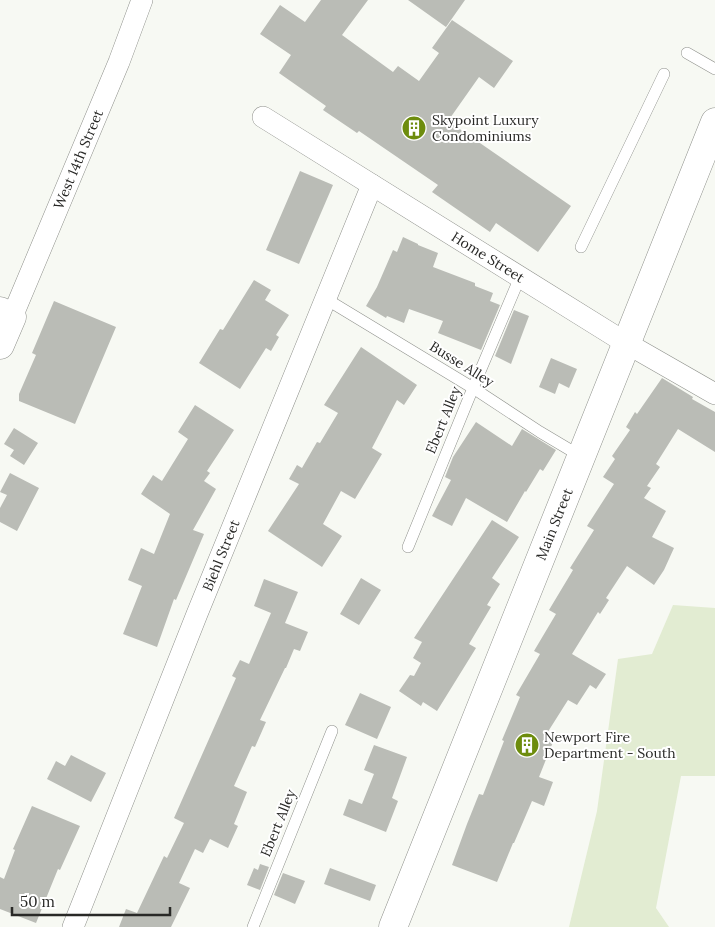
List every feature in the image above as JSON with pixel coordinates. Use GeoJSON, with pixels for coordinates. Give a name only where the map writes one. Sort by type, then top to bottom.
{"type":"FeatureCollection","features":[{"type":"Feature","properties":{"kind":"street","name":"West 14th Street"},"geometry":{"type":"LineString","coordinates":[[6,314],[119,62],[142,0]]}},
{"type":"Feature","properties":{"kind":"street","name":"Home Street"},"geometry":{"type":"LineString","coordinates":[[263,117],[626,342],[715,394]]}},
{"type":"Feature","properties":{"kind":"street","name":"Main Street"},"geometry":{"type":"LineString","coordinates":[[393,927],[715,122]]}},
{"type":"Feature","properties":{"kind":"street","name":"Biehl Street"},"geometry":{"type":"LineString","coordinates":[[73,927],[197,614],[372,186]]}},
{"type":"Feature","properties":{"kind":"street"},"geometry":{"type":"LineString","coordinates":[[0,345],[6,314]]}},
{"type":"Feature","properties":{"kind":"lane"},"geometry":{"type":"LineString","coordinates":[[687,53],[715,69]]}},
{"type":"Feature","properties":{"kind":"lane"},"geometry":{"type":"LineString","coordinates":[[581,247],[664,74]]}},
{"type":"Feature","properties":{"kind":"lane","name":"Ebert Alley"},"geometry":{"type":"LineString","coordinates":[[408,547],[472,388],[520,277]]}},
{"type":"Feature","properties":{"kind":"lane","name":"Busse Alley"},"geometry":{"type":"LineString","coordinates":[[326,299],[582,457]]}},
{"type":"Feature","properties":{"kind":"lane","name":"Ebert Alley"},"geometry":{"type":"LineString","coordinates":[[254,927],[332,731]]}},
{"type":"Feature","properties":{"kind":"green space"},"geometry":{"type":"Polygon","coordinates":[[[673,605],[715,608],[715,776],[681,776],[656,908],[669,927],[569,927],[597,811],[618,659],[652,654],[673,605]]]}},
{"type":"Feature","properties":{"kind":"building","name":"Skypoint Luxury Condominiums"},"geometry":{"type":"Polygon","coordinates":[[[321,0],[368,0],[342,35],[393,72],[398,66],[419,81],[439,53],[432,48],[452,20],[513,61],[494,88],[479,77],[448,121],[571,206],[538,252],[496,223],[490,232],[432,192],[438,185],[359,131],[357,133],[323,110],[326,106],[279,73],[291,55],[260,34],[280,5],[305,22],[321,0]]]}},
{"type":"Feature","properties":{"kind":"building"},"geometry":{"type":"Polygon","coordinates":[[[408,0],[465,0],[446,27],[408,0]]]}},
{"type":"Feature","properties":{"kind":"building"},"geometry":{"type":"Polygon","coordinates":[[[300,171],[333,185],[299,264],[266,250],[300,171]]]}},
{"type":"Feature","properties":{"kind":"building"},"geometry":{"type":"Polygon","coordinates":[[[403,237],[438,253],[433,267],[475,283],[475,286],[493,293],[490,301],[500,305],[481,350],[438,333],[443,321],[409,309],[404,323],[387,316],[386,318],[366,306],[377,287],[393,250],[397,252],[403,237]]]}},
{"type":"Feature","properties":{"kind":"building"},"geometry":{"type":"Polygon","coordinates":[[[254,280],[271,290],[265,300],[289,315],[276,335],[279,337],[271,351],[266,348],[240,389],[199,363],[220,329],[223,330],[254,280]]]}},
{"type":"Feature","properties":{"kind":"building"},"geometry":{"type":"Polygon","coordinates":[[[54,301],[116,327],[75,424],[19,401],[19,394],[36,355],[32,353],[54,301]]]}},
{"type":"Feature","properties":{"kind":"building"},"geometry":{"type":"Polygon","coordinates":[[[514,310],[529,316],[511,364],[495,356],[514,310]]]}},
{"type":"Feature","properties":{"kind":"building"},"geometry":{"type":"Polygon","coordinates":[[[361,347],[417,385],[404,405],[397,400],[372,448],[382,454],[355,499],[341,491],[323,524],[342,536],[322,567],[268,531],[299,484],[289,479],[297,465],[302,468],[317,442],[320,443],[338,413],[324,405],[361,347]]]}},
{"type":"Feature","properties":{"kind":"building"},"geometry":{"type":"Polygon","coordinates":[[[551,358],[577,369],[569,388],[559,383],[555,394],[539,387],[551,358]]]}},
{"type":"Feature","properties":{"kind":"building"},"geometry":{"type":"Polygon","coordinates":[[[662,378],[715,412],[715,452],[678,429],[656,464],[660,467],[647,486],[651,488],[644,498],[666,511],[652,537],[674,548],[664,570],[654,585],[627,566],[606,598],[609,600],[600,614],[598,612],[572,654],[606,674],[596,689],[590,685],[577,705],[568,700],[544,738],[553,742],[539,777],[553,782],[544,806],[532,801],[497,882],[452,865],[479,794],[483,795],[504,741],[502,740],[520,697],[516,695],[540,654],[534,651],[556,614],[549,610],[573,570],[570,568],[594,530],[587,526],[614,484],[603,477],[615,459],[612,456],[630,430],[626,427],[635,412],[637,414],[662,378]]]}},
{"type":"Feature","properties":{"kind":"building"},"geometry":{"type":"Polygon","coordinates":[[[195,405],[234,430],[207,471],[210,473],[204,481],[216,489],[193,530],[204,534],[176,600],[174,599],[157,647],[123,634],[142,586],[128,580],[141,548],[154,554],[170,514],[141,494],[153,475],[162,481],[188,439],[178,432],[195,405]]]}},
{"type":"Feature","properties":{"kind":"building"},"geometry":{"type":"Polygon","coordinates":[[[476,422],[512,446],[522,429],[556,450],[543,471],[540,469],[525,491],[507,522],[466,498],[452,526],[432,516],[451,480],[445,477],[453,457],[476,422]]]}},
{"type":"Feature","properties":{"kind":"building"},"geometry":{"type":"Polygon","coordinates":[[[14,428],[38,443],[24,465],[10,456],[14,450],[4,444],[14,428]]]}},
{"type":"Feature","properties":{"kind":"building"},"geometry":{"type":"Polygon","coordinates":[[[10,473],[39,488],[17,531],[0,522],[0,508],[7,495],[0,492],[10,473]]]}},
{"type":"Feature","properties":{"kind":"building"},"geometry":{"type":"Polygon","coordinates":[[[492,520],[519,537],[492,578],[500,584],[487,605],[491,607],[469,644],[476,648],[437,711],[423,702],[421,706],[399,691],[410,675],[414,676],[421,663],[413,658],[422,642],[414,638],[492,520]]]}},
{"type":"Feature","properties":{"kind":"building"},"geometry":{"type":"Polygon","coordinates":[[[361,578],[381,590],[359,625],[340,614],[361,578]]]}},
{"type":"Feature","properties":{"kind":"building"},"geometry":{"type":"Polygon","coordinates":[[[264,579],[298,592],[285,623],[308,632],[300,651],[294,649],[260,720],[266,722],[255,747],[252,746],[234,786],[247,792],[234,824],[238,826],[228,848],[210,839],[203,853],[195,849],[179,883],[190,888],[171,927],[119,927],[126,909],[137,913],[164,856],[167,858],[184,823],[174,818],[236,678],[232,676],[240,660],[249,664],[271,613],[254,606],[264,579]]]}},
{"type":"Feature","properties":{"kind":"building"},"geometry":{"type":"Polygon","coordinates":[[[360,693],[391,707],[377,739],[345,725],[360,693]]]}},
{"type":"Feature","properties":{"kind":"building"},"geometry":{"type":"Polygon","coordinates":[[[374,745],[407,757],[392,798],[398,801],[386,832],[343,815],[349,799],[362,804],[374,774],[364,770],[374,745]]]}},
{"type":"Feature","properties":{"kind":"building"},"geometry":{"type":"Polygon","coordinates":[[[71,755],[106,773],[91,802],[47,779],[56,761],[65,766],[71,755]]]}},
{"type":"Feature","properties":{"kind":"building"},"geometry":{"type":"Polygon","coordinates":[[[32,806],[80,826],[60,870],[58,869],[36,923],[0,909],[0,877],[4,879],[15,850],[13,849],[32,806]]]}},
{"type":"Feature","properties":{"kind":"building"},"geometry":{"type":"Polygon","coordinates":[[[260,864],[269,867],[260,890],[247,885],[254,868],[258,870],[260,864]]]}},
{"type":"Feature","properties":{"kind":"building"},"geometry":{"type":"Polygon","coordinates":[[[330,868],[376,885],[370,901],[324,884],[330,868]]]}},
{"type":"Feature","properties":{"kind":"building"},"geometry":{"type":"Polygon","coordinates":[[[283,873],[305,881],[295,904],[274,895],[283,873]]]}},
{"type":"Feature","properties":{"kind":"place","name":"Skypoint Luxury Condominiums"},"geometry":{"type":"Point","coordinates":[414,128]}},
{"type":"Feature","properties":{"kind":"place","name":"Newport Fire Department - South"},"geometry":{"type":"Point","coordinates":[527,745]}}]}
